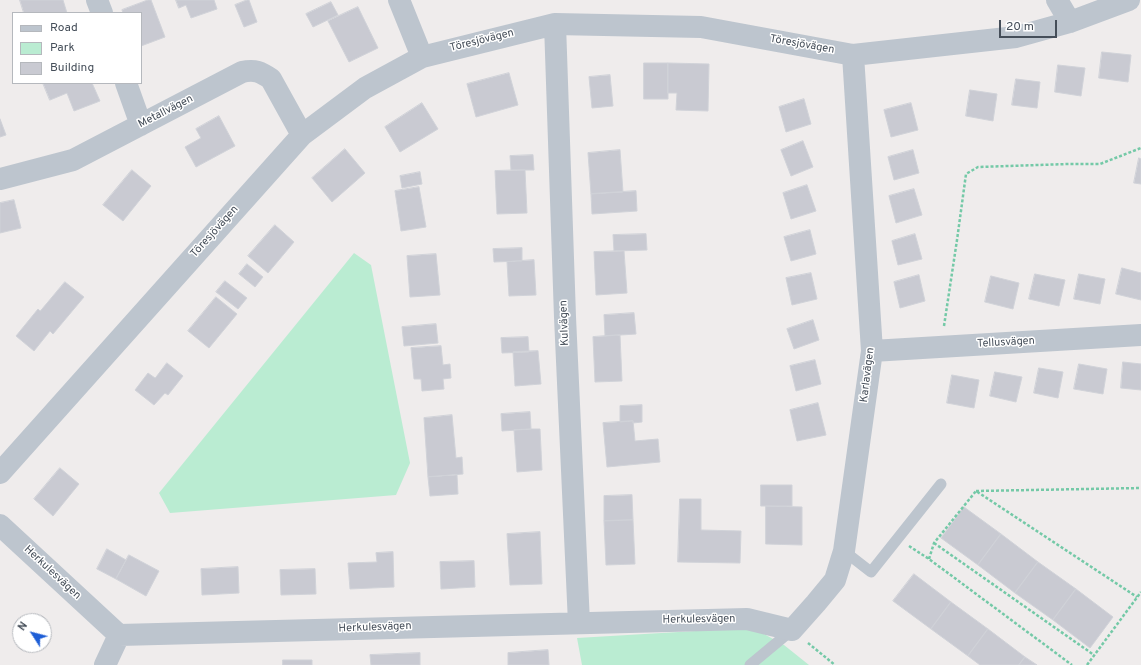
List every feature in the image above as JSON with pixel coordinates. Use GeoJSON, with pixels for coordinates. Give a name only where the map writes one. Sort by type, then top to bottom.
{"type":"FeatureCollection","features":[{"type":"Feature","properties":{"kind":"street"},"geometry":{"type":"LineString","coordinates":[[97,0],[102,12]]}},
{"type":"Feature","properties":{"kind":"street"},"geometry":{"type":"LineString","coordinates":[[399,0],[422,57]]}},
{"type":"Feature","properties":{"kind":"street"},"geometry":{"type":"LineString","coordinates":[[1057,0],[1070,22]]}},
{"type":"Feature","properties":{"kind":"street","name":"Töresjövägen"},"geometry":{"type":"LineString","coordinates":[[0,472],[302,135],[365,88],[422,57],[556,24],[701,27],[853,55],[1016,37],[1070,22],[1129,0]]}},
{"type":"Feature","properties":{"kind":"street","name":"Kulvägen"},"geometry":{"type":"LineString","coordinates":[[556,24],[565,318],[579,623]]}},
{"type":"Feature","properties":{"kind":"street","name":"Karlavägen"},"geometry":{"type":"LineString","coordinates":[[792,630],[835,580],[844,551],[872,351],[853,55]]}},
{"type":"Feature","properties":{"kind":"street","name":"Metallvägen"},"geometry":{"type":"LineString","coordinates":[[0,179],[74,160],[242,72],[249,70],[263,73],[271,79],[302,135]]}},
{"type":"Feature","properties":{"kind":"street"},"geometry":{"type":"LineString","coordinates":[[126,84],[141,125]]}},
{"type":"Feature","properties":{"kind":"street","name":"Tellusvägen"},"geometry":{"type":"LineString","coordinates":[[872,351],[1141,335]]}},
{"type":"Feature","properties":{"kind":"street","name":"Herkulesvägen"},"geometry":{"type":"LineString","coordinates":[[0,525],[119,636],[747,619],[792,630]]}},
{"type":"Feature","properties":{"kind":"street"},"geometry":{"type":"LineString","coordinates":[[105,665],[119,636]]}},
{"type":"Feature","properties":{"kind":"lane"},"geometry":{"type":"LineString","coordinates":[[844,551],[871,572],[940,484]]}},
{"type":"Feature","properties":{"kind":"lane"},"geometry":{"type":"LineString","coordinates":[[750,665],[792,630]]}},
{"type":"Feature","properties":{"kind":"path"},"geometry":{"type":"LineString","coordinates":[[940,346],[966,174],[978,167],[1100,164],[1141,148]]}},
{"type":"Feature","properties":{"kind":"path"},"geometry":{"type":"LineString","coordinates":[[976,491],[1141,488]]}},
{"type":"Feature","properties":{"kind":"path"},"geometry":{"type":"LineString","coordinates":[[930,560],[934,543],[976,491]]}},
{"type":"Feature","properties":{"kind":"path"},"geometry":{"type":"LineString","coordinates":[[976,491],[1137,597]]}},
{"type":"Feature","properties":{"kind":"path"},"geometry":{"type":"LineString","coordinates":[[898,539],[930,560],[1072,665]]}},
{"type":"Feature","properties":{"kind":"path"},"geometry":{"type":"LineString","coordinates":[[934,543],[1094,655]]}},
{"type":"Feature","properties":{"kind":"path"},"geometry":{"type":"LineString","coordinates":[[1087,665],[1141,592]]}},
{"type":"Feature","properties":{"kind":"path"},"geometry":{"type":"LineString","coordinates":[[792,630],[835,665]]}},
{"type":"Feature","properties":{"kind":"green space"},"geometry":{"type":"Polygon","coordinates":[[[354,253],[371,265],[410,463],[396,495],[170,513],[159,493],[354,253]]]}},
{"type":"Feature","properties":{"kind":"green space"},"geometry":{"type":"Polygon","coordinates":[[[746,628],[764,634],[784,645],[809,665],[582,665],[577,638],[746,628]]]}},
{"type":"Feature","properties":{"kind":"building"},"geometry":{"type":"Polygon","coordinates":[[[20,0],[63,0],[67,12],[24,12],[20,0]]]}},
{"type":"Feature","properties":{"kind":"building"},"geometry":{"type":"Polygon","coordinates":[[[151,0],[165,37],[142,46],[142,12],[123,12],[122,10],[151,0]]]}},
{"type":"Feature","properties":{"kind":"building"},"geometry":{"type":"Polygon","coordinates":[[[176,0],[214,0],[217,9],[191,18],[186,5],[179,8],[176,0]]]}},
{"type":"Feature","properties":{"kind":"building"},"geometry":{"type":"Polygon","coordinates":[[[249,0],[257,22],[244,27],[235,5],[249,0]]]}},
{"type":"Feature","properties":{"kind":"building"},"geometry":{"type":"Polygon","coordinates":[[[331,2],[338,15],[313,27],[306,14],[331,2]]]}},
{"type":"Feature","properties":{"kind":"building"},"geometry":{"type":"Polygon","coordinates":[[[358,7],[378,48],[349,62],[328,21],[358,7]]]}},
{"type":"Feature","properties":{"kind":"building"},"geometry":{"type":"Polygon","coordinates":[[[1102,52],[1131,55],[1128,82],[1099,78],[1102,52]]]}},
{"type":"Feature","properties":{"kind":"building"},"geometry":{"type":"Polygon","coordinates":[[[644,63],[668,63],[668,99],[644,99],[644,63]]]}},
{"type":"Feature","properties":{"kind":"building"},"geometry":{"type":"Polygon","coordinates":[[[668,63],[709,64],[708,111],[676,110],[677,93],[668,93],[668,63]]]}},
{"type":"Feature","properties":{"kind":"building"},"geometry":{"type":"Polygon","coordinates":[[[1058,65],[1085,68],[1081,96],[1055,92],[1058,65]]]}},
{"type":"Feature","properties":{"kind":"building"},"geometry":{"type":"Polygon","coordinates":[[[509,73],[518,105],[476,117],[467,84],[509,73]]]}},
{"type":"Feature","properties":{"kind":"building"},"geometry":{"type":"Polygon","coordinates":[[[610,75],[613,106],[592,108],[589,77],[610,75]]]}},
{"type":"Feature","properties":{"kind":"building"},"geometry":{"type":"Polygon","coordinates":[[[1016,79],[1040,82],[1037,108],[1012,105],[1016,79]]]}},
{"type":"Feature","properties":{"kind":"building"},"geometry":{"type":"Polygon","coordinates":[[[43,84],[92,84],[100,101],[74,111],[67,93],[50,100],[43,84]]]}},
{"type":"Feature","properties":{"kind":"building"},"geometry":{"type":"Polygon","coordinates":[[[970,90],[997,94],[993,121],[966,116],[970,90]]]}},
{"type":"Feature","properties":{"kind":"building"},"geometry":{"type":"Polygon","coordinates":[[[804,99],[811,124],[786,132],[779,107],[804,99]]]}},
{"type":"Feature","properties":{"kind":"building"},"geometry":{"type":"Polygon","coordinates":[[[422,103],[438,129],[400,152],[385,127],[422,103]]]}},
{"type":"Feature","properties":{"kind":"building"},"geometry":{"type":"Polygon","coordinates":[[[911,103],[918,130],[891,137],[884,110],[911,103]]]}},
{"type":"Feature","properties":{"kind":"building"},"geometry":{"type":"Polygon","coordinates":[[[219,116],[235,146],[196,167],[185,147],[201,138],[196,129],[219,116]]]}},
{"type":"Feature","properties":{"kind":"building"},"geometry":{"type":"Polygon","coordinates":[[[0,119],[6,135],[0,137],[0,119]]]}},
{"type":"Feature","properties":{"kind":"building"},"geometry":{"type":"Polygon","coordinates":[[[803,141],[813,167],[791,176],[781,150],[803,141]]]}},
{"type":"Feature","properties":{"kind":"building"},"geometry":{"type":"Polygon","coordinates":[[[345,149],[365,173],[332,202],[312,178],[345,149]]]}},
{"type":"Feature","properties":{"kind":"building"},"geometry":{"type":"Polygon","coordinates":[[[620,150],[623,192],[591,194],[588,153],[620,150]]]}},
{"type":"Feature","properties":{"kind":"building"},"geometry":{"type":"Polygon","coordinates":[[[913,150],[919,173],[894,180],[888,157],[913,150]]]}},
{"type":"Feature","properties":{"kind":"building"},"geometry":{"type":"Polygon","coordinates":[[[533,155],[534,170],[511,170],[510,156],[533,155]]]}},
{"type":"Feature","properties":{"kind":"building"},"geometry":{"type":"Polygon","coordinates":[[[1139,158],[1141,159],[1141,184],[1134,183],[1139,158]]]}},
{"type":"Feature","properties":{"kind":"building"},"geometry":{"type":"Polygon","coordinates":[[[132,170],[151,186],[123,221],[103,205],[132,170]]]}},
{"type":"Feature","properties":{"kind":"building"},"geometry":{"type":"Polygon","coordinates":[[[525,170],[527,213],[497,214],[495,171],[525,170]]]}},
{"type":"Feature","properties":{"kind":"building"},"geometry":{"type":"Polygon","coordinates":[[[420,172],[422,184],[402,188],[400,176],[420,172]]]}},
{"type":"Feature","properties":{"kind":"building"},"geometry":{"type":"Polygon","coordinates":[[[807,185],[816,211],[791,219],[783,193],[807,185]]]}},
{"type":"Feature","properties":{"kind":"building"},"geometry":{"type":"Polygon","coordinates":[[[419,187],[426,227],[401,231],[395,191],[419,187]]]}},
{"type":"Feature","properties":{"kind":"building"},"geometry":{"type":"Polygon","coordinates":[[[914,189],[922,215],[896,223],[889,196],[914,189]]]}},
{"type":"Feature","properties":{"kind":"building"},"geometry":{"type":"Polygon","coordinates":[[[636,191],[637,211],[592,214],[591,194],[636,191]]]}},
{"type":"Feature","properties":{"kind":"building"},"geometry":{"type":"Polygon","coordinates":[[[14,200],[21,228],[0,233],[0,203],[14,200]]]}},
{"type":"Feature","properties":{"kind":"building"},"geometry":{"type":"Polygon","coordinates":[[[275,225],[294,242],[268,273],[248,256],[275,225]]]}},
{"type":"Feature","properties":{"kind":"building"},"geometry":{"type":"Polygon","coordinates":[[[810,230],[816,254],[791,261],[784,237],[810,230]]]}},
{"type":"Feature","properties":{"kind":"building"},"geometry":{"type":"Polygon","coordinates":[[[646,234],[647,250],[614,251],[613,235],[646,234]]]}},
{"type":"Feature","properties":{"kind":"building"},"geometry":{"type":"Polygon","coordinates":[[[915,234],[922,259],[898,265],[892,241],[915,234]]]}},
{"type":"Feature","properties":{"kind":"building"},"geometry":{"type":"Polygon","coordinates":[[[522,248],[522,261],[494,262],[493,249],[522,248]]]}},
{"type":"Feature","properties":{"kind":"building"},"geometry":{"type":"Polygon","coordinates":[[[624,251],[627,293],[596,295],[594,252],[624,251]]]}},
{"type":"Feature","properties":{"kind":"building"},"geometry":{"type":"Polygon","coordinates":[[[436,254],[440,295],[410,297],[407,256],[436,254]]]}},
{"type":"Feature","properties":{"kind":"building"},"geometry":{"type":"Polygon","coordinates":[[[534,260],[536,295],[509,296],[507,262],[534,260]]]}},
{"type":"Feature","properties":{"kind":"building"},"geometry":{"type":"Polygon","coordinates":[[[247,264],[263,277],[255,287],[239,274],[247,264]]]}},
{"type":"Feature","properties":{"kind":"building"},"geometry":{"type":"Polygon","coordinates":[[[1122,268],[1141,273],[1141,300],[1116,294],[1122,268]]]}},
{"type":"Feature","properties":{"kind":"building"},"geometry":{"type":"Polygon","coordinates":[[[811,273],[817,299],[792,305],[786,278],[811,273]]]}},
{"type":"Feature","properties":{"kind":"building"},"geometry":{"type":"Polygon","coordinates":[[[1035,274],[1065,280],[1059,306],[1029,299],[1035,274]]]}},
{"type":"Feature","properties":{"kind":"building"},"geometry":{"type":"Polygon","coordinates":[[[1079,274],[1105,279],[1100,304],[1074,299],[1079,274]]]}},
{"type":"Feature","properties":{"kind":"building"},"geometry":{"type":"Polygon","coordinates":[[[919,275],[925,301],[900,308],[894,282],[919,275]]]}},
{"type":"Feature","properties":{"kind":"building"},"geometry":{"type":"Polygon","coordinates":[[[991,276],[1019,283],[1013,309],[985,302],[991,276]]]}},
{"type":"Feature","properties":{"kind":"building"},"geometry":{"type":"Polygon","coordinates":[[[225,281],[247,298],[238,309],[216,292],[225,281]]]}},
{"type":"Feature","properties":{"kind":"building"},"geometry":{"type":"Polygon","coordinates":[[[65,282],[84,297],[53,334],[50,331],[34,351],[16,336],[38,309],[40,311],[65,282]]]}},
{"type":"Feature","properties":{"kind":"building"},"geometry":{"type":"Polygon","coordinates":[[[216,297],[237,314],[209,348],[188,331],[216,297]]]}},
{"type":"Feature","properties":{"kind":"building"},"geometry":{"type":"Polygon","coordinates":[[[634,313],[636,334],[605,336],[604,315],[634,313]]]}},
{"type":"Feature","properties":{"kind":"building"},"geometry":{"type":"Polygon","coordinates":[[[813,320],[819,340],[794,349],[787,329],[813,320]]]}},
{"type":"Feature","properties":{"kind":"building"},"geometry":{"type":"Polygon","coordinates":[[[436,324],[438,343],[404,346],[402,327],[436,324]]]}},
{"type":"Feature","properties":{"kind":"building"},"geometry":{"type":"Polygon","coordinates":[[[620,335],[622,381],[595,382],[593,337],[620,335]]]}},
{"type":"Feature","properties":{"kind":"building"},"geometry":{"type":"Polygon","coordinates":[[[528,337],[529,352],[502,353],[501,338],[528,337]]]}},
{"type":"Feature","properties":{"kind":"building"},"geometry":{"type":"Polygon","coordinates":[[[441,346],[443,365],[450,364],[451,378],[443,379],[444,389],[422,391],[421,379],[414,379],[411,348],[441,346]]]}},
{"type":"Feature","properties":{"kind":"building"},"geometry":{"type":"Polygon","coordinates":[[[538,351],[541,384],[515,386],[513,352],[538,351]]]}},
{"type":"Feature","properties":{"kind":"building"},"geometry":{"type":"Polygon","coordinates":[[[815,360],[821,384],[796,391],[790,366],[815,360]]]}},
{"type":"Feature","properties":{"kind":"building"},"geometry":{"type":"Polygon","coordinates":[[[1123,362],[1141,364],[1141,390],[1121,388],[1123,362]]]}},
{"type":"Feature","properties":{"kind":"building"},"geometry":{"type":"Polygon","coordinates":[[[167,363],[183,376],[168,395],[165,393],[154,405],[135,390],[148,373],[155,378],[167,363]]]}},
{"type":"Feature","properties":{"kind":"building"},"geometry":{"type":"Polygon","coordinates":[[[1079,364],[1107,369],[1103,394],[1074,389],[1079,364]]]}},
{"type":"Feature","properties":{"kind":"building"},"geometry":{"type":"Polygon","coordinates":[[[1039,368],[1063,372],[1058,398],[1034,393],[1039,368]]]}},
{"type":"Feature","properties":{"kind":"building"},"geometry":{"type":"Polygon","coordinates":[[[995,372],[1022,377],[1016,402],[990,396],[995,372]]]}},
{"type":"Feature","properties":{"kind":"building"},"geometry":{"type":"Polygon","coordinates":[[[952,375],[979,380],[974,408],[947,403],[952,375]]]}},
{"type":"Feature","properties":{"kind":"building"},"geometry":{"type":"Polygon","coordinates":[[[818,403],[826,435],[797,441],[790,410],[818,403]]]}},
{"type":"Feature","properties":{"kind":"building"},"geometry":{"type":"Polygon","coordinates":[[[642,405],[642,422],[620,422],[620,406],[642,405]]]}},
{"type":"Feature","properties":{"kind":"building"},"geometry":{"type":"Polygon","coordinates":[[[530,412],[531,429],[502,431],[501,414],[530,412]]]}},
{"type":"Feature","properties":{"kind":"building"},"geometry":{"type":"Polygon","coordinates":[[[452,415],[456,458],[462,457],[463,474],[428,477],[424,418],[452,415]]]}},
{"type":"Feature","properties":{"kind":"building"},"geometry":{"type":"Polygon","coordinates":[[[633,421],[635,441],[658,439],[660,462],[607,467],[603,423],[633,421]]]}},
{"type":"Feature","properties":{"kind":"building"},"geometry":{"type":"Polygon","coordinates":[[[540,429],[542,470],[517,472],[514,430],[540,429]]]}},
{"type":"Feature","properties":{"kind":"building"},"geometry":{"type":"Polygon","coordinates":[[[60,468],[79,484],[53,516],[34,499],[60,468]]]}},
{"type":"Feature","properties":{"kind":"building"},"geometry":{"type":"Polygon","coordinates":[[[457,475],[458,494],[430,496],[428,477],[457,475]]]}},
{"type":"Feature","properties":{"kind":"building"},"geometry":{"type":"Polygon","coordinates":[[[761,485],[792,485],[792,506],[761,506],[761,485]]]}},
{"type":"Feature","properties":{"kind":"building"},"geometry":{"type":"Polygon","coordinates":[[[632,495],[633,520],[604,521],[604,496],[632,495]]]}},
{"type":"Feature","properties":{"kind":"building"},"geometry":{"type":"Polygon","coordinates":[[[680,499],[701,499],[701,530],[741,531],[740,563],[678,562],[680,499]]]}},
{"type":"Feature","properties":{"kind":"building"},"geometry":{"type":"Polygon","coordinates":[[[766,506],[802,507],[802,545],[766,544],[766,506]]]}},
{"type":"Feature","properties":{"kind":"building"},"geometry":{"type":"Polygon","coordinates":[[[964,507],[1001,534],[978,565],[941,538],[964,507]]]}},
{"type":"Feature","properties":{"kind":"building"},"geometry":{"type":"Polygon","coordinates":[[[633,520],[635,564],[606,565],[604,521],[633,520]]]}},
{"type":"Feature","properties":{"kind":"building"},"geometry":{"type":"Polygon","coordinates":[[[540,532],[542,584],[510,585],[507,534],[540,532]]]}},
{"type":"Feature","properties":{"kind":"building"},"geometry":{"type":"Polygon","coordinates":[[[1001,534],[1038,562],[1015,593],[978,565],[1001,534]]]}},
{"type":"Feature","properties":{"kind":"building"},"geometry":{"type":"Polygon","coordinates":[[[107,549],[126,560],[116,579],[97,569],[107,549]]]}},
{"type":"Feature","properties":{"kind":"building"},"geometry":{"type":"Polygon","coordinates":[[[393,552],[394,587],[350,589],[348,563],[377,562],[376,553],[393,552]]]}},
{"type":"Feature","properties":{"kind":"building"},"geometry":{"type":"Polygon","coordinates":[[[129,555],[159,571],[146,596],[116,579],[129,555]]]}},
{"type":"Feature","properties":{"kind":"building"},"geometry":{"type":"Polygon","coordinates":[[[474,561],[475,587],[441,589],[440,562],[474,561]]]}},
{"type":"Feature","properties":{"kind":"building"},"geometry":{"type":"Polygon","coordinates":[[[1038,562],[1076,589],[1053,620],[1015,593],[1038,562]]]}},
{"type":"Feature","properties":{"kind":"building"},"geometry":{"type":"Polygon","coordinates":[[[238,567],[239,593],[202,595],[201,569],[238,567]]]}},
{"type":"Feature","properties":{"kind":"building"},"geometry":{"type":"Polygon","coordinates":[[[315,569],[316,594],[281,595],[280,570],[315,569]]]}},
{"type":"Feature","properties":{"kind":"building"},"geometry":{"type":"Polygon","coordinates":[[[914,574],[951,602],[931,629],[893,601],[914,574]]]}},
{"type":"Feature","properties":{"kind":"building"},"geometry":{"type":"Polygon","coordinates":[[[1076,589],[1113,617],[1090,648],[1053,620],[1076,589]]]}},
{"type":"Feature","properties":{"kind":"building"},"geometry":{"type":"Polygon","coordinates":[[[951,602],[988,629],[968,656],[931,629],[951,602]]]}},
{"type":"Feature","properties":{"kind":"building"},"geometry":{"type":"Polygon","coordinates":[[[988,629],[1025,657],[1019,665],[980,665],[968,656],[988,629]]]}},
{"type":"Feature","properties":{"kind":"building"},"geometry":{"type":"Polygon","coordinates":[[[548,650],[549,665],[508,665],[508,653],[548,650]]]}},
{"type":"Feature","properties":{"kind":"building"},"geometry":{"type":"Polygon","coordinates":[[[420,653],[420,665],[371,665],[370,655],[420,653]]]}},
{"type":"Feature","properties":{"kind":"building"},"geometry":{"type":"Polygon","coordinates":[[[1025,657],[1037,665],[1019,665],[1025,657]]]}},
{"type":"Feature","properties":{"kind":"building"},"geometry":{"type":"Polygon","coordinates":[[[283,660],[312,660],[312,665],[283,665],[283,660]]]}}]}
